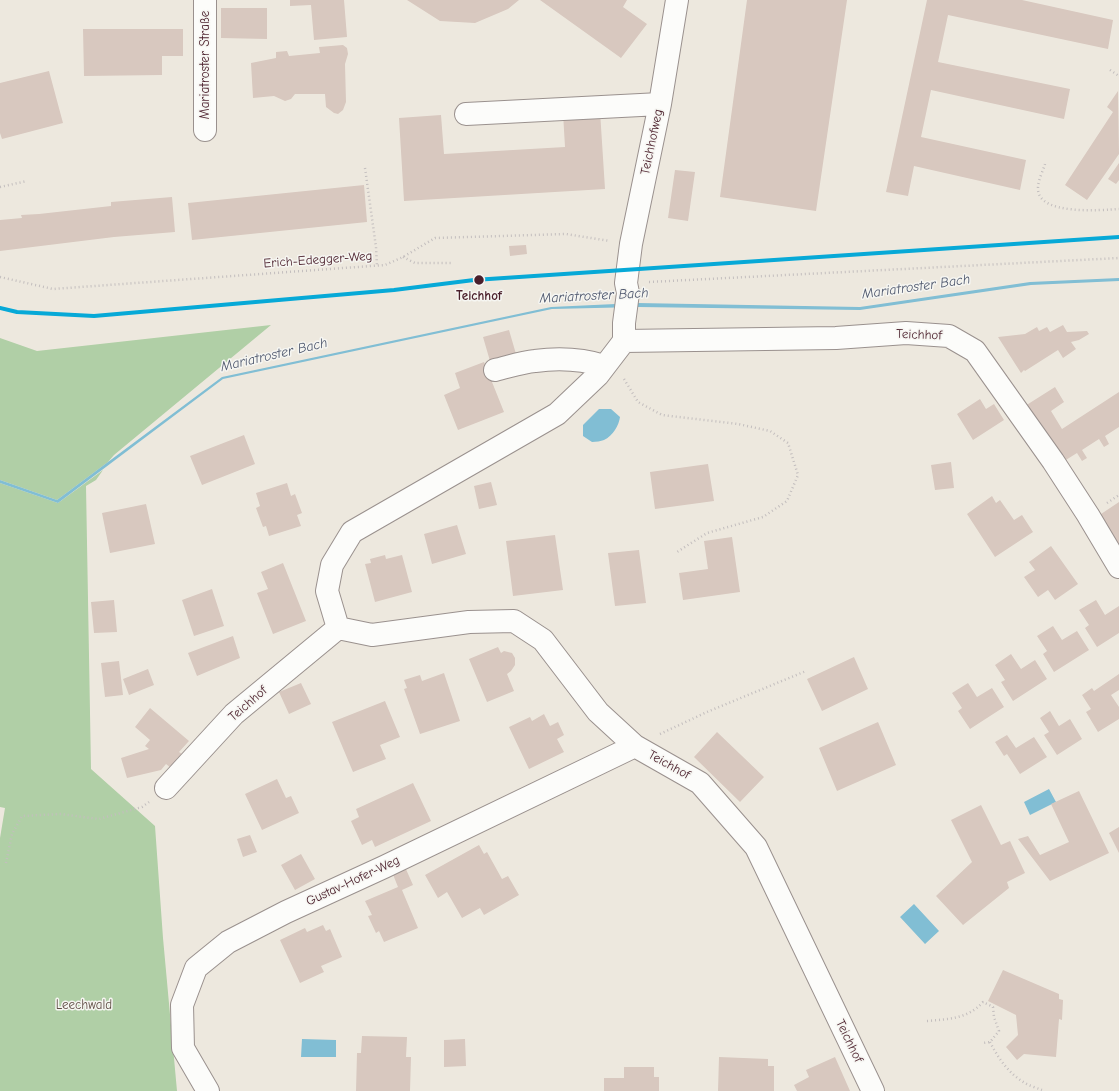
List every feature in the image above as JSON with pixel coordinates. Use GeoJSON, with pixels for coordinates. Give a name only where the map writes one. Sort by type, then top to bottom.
{"type":"FeatureCollection","features":[{"type":"Feature","properties":{"kind":"street","name":"Mariatroster Straße"},"geometry":{"type":"LineString","coordinates":[[204,130],[206,0]]}},
{"type":"Feature","properties":{"kind":"street","name":"Teichhofweg"},"geometry":{"type":"LineString","coordinates":[[627,288],[631,244],[660,104],[677,0]]}},
{"type":"Feature","properties":{"kind":"street"},"geometry":{"type":"LineString","coordinates":[[466,114],[660,104]]}},
{"type":"Feature","properties":{"kind":"street"},"geometry":{"type":"LineString","coordinates":[[338,628],[327,591],[332,565],[352,532],[557,414],[598,374],[617,346],[627,288]]}},
{"type":"Feature","properties":{"kind":"street","name":"Teichhof"},"geometry":{"type":"LineString","coordinates":[[495,370],[535,361],[572,360],[591,362],[617,346],[836,338],[906,333],[949,336],[975,351],[1053,461],[1119,567]]}},
{"type":"Feature","properties":{"kind":"street","name":"Teichhof"},"geometry":{"type":"LineString","coordinates":[[166,788],[234,714],[338,628],[372,635],[469,622],[514,621],[543,640],[598,712],[636,746],[700,783],[756,847],[873,1091]]}},
{"type":"Feature","properties":{"kind":"street","name":"Gustav-Hofer-Weg"},"geometry":{"type":"LineString","coordinates":[[208,1091],[183,1048],[182,1005],[196,968],[228,942],[286,912],[636,746]]}},
{"type":"Feature","properties":{"kind":"path"},"geometry":{"type":"LineString","coordinates":[[1110,70],[1119,76]]}},
{"type":"Feature","properties":{"kind":"path"},"geometry":{"type":"LineString","coordinates":[[1045,164],[1038,189],[1042,198],[1052,205],[1068,210],[1090,211],[1119,209]]}},
{"type":"Feature","properties":{"kind":"path"},"geometry":{"type":"LineString","coordinates":[[365,168],[376,247],[377,266]]}},
{"type":"Feature","properties":{"kind":"path"},"geometry":{"type":"LineString","coordinates":[[0,187],[27,181]]}},
{"type":"Feature","properties":{"kind":"path","name":"Erich-Edegger-Weg"},"geometry":{"type":"LineString","coordinates":[[0,277],[54,290],[377,266],[385,265],[403,257],[435,238],[566,234],[631,244]]}},
{"type":"Feature","properties":{"kind":"path"},"geometry":{"type":"LineString","coordinates":[[403,257],[415,263],[453,263]]}},
{"type":"Feature","properties":{"kind":"path"},"geometry":{"type":"LineString","coordinates":[[627,288],[1119,258]]}},
{"type":"Feature","properties":{"kind":"path"},"geometry":{"type":"LineString","coordinates":[[617,346],[621,374],[638,402],[662,415],[738,424],[770,431],[788,443],[798,475],[787,501],[763,517],[707,533],[676,552]]}},
{"type":"Feature","properties":{"kind":"path"},"geometry":{"type":"LineString","coordinates":[[636,746],[707,712],[806,671]]}},
{"type":"Feature","properties":{"kind":"path"},"geometry":{"type":"LineString","coordinates":[[6,863],[12,834],[22,816],[60,814],[99,819],[142,807],[166,788]]}},
{"type":"Feature","properties":{"kind":"path"},"geometry":{"type":"LineString","coordinates":[[926,1021],[944,1020],[966,1015],[976,1009],[983,1002],[992,1007],[999,1031],[990,1042],[983,1043]]}},
{"type":"Feature","properties":{"kind":"path"},"geometry":{"type":"LineString","coordinates":[[990,1042],[1003,1064],[1011,1072],[1024,1083],[1042,1090]]}},
{"type":"Feature","properties":{"kind":"green space"},"geometry":{"type":"Polygon","coordinates":[[[271,325],[114,455],[108,462],[57,500],[0,480],[0,338],[37,351],[271,325]]]}},
{"type":"Feature","properties":{"kind":"green space","name":"Leechwald"},"geometry":{"type":"Polygon","coordinates":[[[103,470],[96,480],[86,486],[91,769],[155,826],[163,938],[177,1091],[0,1091],[0,838],[5,808],[0,807],[0,483],[58,503],[103,470]]]}},
{"type":"Feature","properties":{"kind":"water","name":"Mariatroster Bach"},"geometry":{"type":"Polygon","coordinates":[[[1119,278],[1119,281],[1031,285],[860,310],[638,307],[552,309],[223,379],[58,503],[0,483],[0,480],[57,500],[222,377],[551,307],[637,303],[860,307],[1030,282],[1119,278]]]}},
{"type":"Feature","properties":{"kind":"water"},"geometry":{"type":"Polygon","coordinates":[[[599,409],[611,409],[620,417],[617,427],[610,436],[601,441],[592,442],[583,436],[583,425],[599,409]]]}},
{"type":"Feature","properties":{"kind":"water"},"geometry":{"type":"Polygon","coordinates":[[[1049,789],[1056,802],[1030,815],[1024,802],[1049,789]]]}},
{"type":"Feature","properties":{"kind":"water"},"geometry":{"type":"Polygon","coordinates":[[[914,904],[939,931],[925,944],[900,917],[914,904]]]}},
{"type":"Feature","properties":{"kind":"water"},"geometry":{"type":"Polygon","coordinates":[[[302,1039],[336,1040],[336,1057],[301,1057],[302,1039]]]}},
{"type":"Feature","properties":{"kind":"building"},"geometry":{"type":"Polygon","coordinates":[[[290,0],[344,0],[347,37],[314,40],[311,5],[290,6],[290,0]]]}},
{"type":"Feature","properties":{"kind":"building"},"geometry":{"type":"Polygon","coordinates":[[[407,0],[519,0],[508,9],[475,23],[440,21],[407,0]]]}},
{"type":"Feature","properties":{"kind":"building"},"geometry":{"type":"Polygon","coordinates":[[[540,0],[627,0],[623,7],[647,24],[621,58],[540,0]]]}},
{"type":"Feature","properties":{"kind":"building"},"geometry":{"type":"Polygon","coordinates":[[[747,0],[847,0],[816,211],[720,197],[747,0]]]}},
{"type":"Feature","properties":{"kind":"building"},"geometry":{"type":"Polygon","coordinates":[[[927,0],[1022,0],[1113,20],[1108,49],[948,15],[938,62],[1070,89],[1064,119],[931,90],[921,137],[1026,160],[1020,190],[914,166],[908,196],[886,192],[927,0]]]}},
{"type":"Feature","properties":{"kind":"building"},"geometry":{"type":"Polygon","coordinates":[[[221,8],[267,8],[267,39],[221,38],[221,8]]]}},
{"type":"Feature","properties":{"kind":"building"},"geometry":{"type":"Polygon","coordinates":[[[83,29],[183,29],[183,56],[162,56],[162,75],[84,76],[83,29]]]}},
{"type":"Feature","properties":{"kind":"building"},"geometry":{"type":"Polygon","coordinates":[[[343,45],[347,48],[348,54],[345,64],[346,102],[343,110],[338,114],[326,107],[325,94],[295,94],[291,99],[285,101],[274,96],[253,98],[251,63],[276,58],[276,52],[287,51],[289,56],[320,53],[319,47],[343,45]]]}},
{"type":"Feature","properties":{"kind":"building"},"geometry":{"type":"Polygon","coordinates":[[[49,71],[63,123],[2,139],[0,133],[0,83],[49,71]]]}},
{"type":"Feature","properties":{"kind":"building"},"geometry":{"type":"Polygon","coordinates":[[[1118,91],[1119,154],[1087,200],[1065,185],[1113,112],[1107,107],[1118,91]]]}},
{"type":"Feature","properties":{"kind":"building"},"geometry":{"type":"Polygon","coordinates":[[[600,111],[605,189],[404,201],[399,118],[441,115],[444,154],[565,147],[563,113],[600,111]]]}},
{"type":"Feature","properties":{"kind":"building"},"geometry":{"type":"Polygon","coordinates":[[[1119,163],[1119,180],[1116,184],[1108,179],[1119,163]]]}},
{"type":"Feature","properties":{"kind":"building"},"geometry":{"type":"Polygon","coordinates":[[[675,170],[695,172],[688,221],[668,218],[675,170]]]}},
{"type":"Feature","properties":{"kind":"building"},"geometry":{"type":"Polygon","coordinates":[[[364,185],[367,222],[192,240],[188,203],[364,185]]]}},
{"type":"Feature","properties":{"kind":"building"},"geometry":{"type":"Polygon","coordinates":[[[172,197],[175,232],[114,237],[0,251],[0,220],[22,218],[21,215],[111,206],[111,202],[172,197]]]}},
{"type":"Feature","properties":{"kind":"building"},"geometry":{"type":"Polygon","coordinates":[[[526,245],[527,254],[510,256],[509,246],[526,245]]]}},
{"type":"Feature","properties":{"kind":"building"},"geometry":{"type":"Polygon","coordinates":[[[1063,325],[1067,332],[1087,331],[1089,334],[1079,340],[1071,342],[1076,349],[1063,358],[1058,350],[1021,373],[998,337],[1025,334],[1037,327],[1039,331],[1047,327],[1050,332],[1063,325]]]}},
{"type":"Feature","properties":{"kind":"building"},"geometry":{"type":"Polygon","coordinates":[[[509,330],[516,354],[490,361],[483,337],[509,330]]]}},
{"type":"Feature","properties":{"kind":"building"},"geometry":{"type":"Polygon","coordinates":[[[484,362],[504,412],[458,430],[444,395],[460,388],[455,373],[484,362]]]}},
{"type":"Feature","properties":{"kind":"building"},"geometry":{"type":"Polygon","coordinates":[[[1055,387],[1064,402],[1051,411],[1062,429],[1119,392],[1119,427],[1105,436],[1109,444],[1104,447],[1099,439],[1082,450],[1087,458],[1082,461],[1077,453],[1061,463],[1025,406],[1055,387]]]}},
{"type":"Feature","properties":{"kind":"building"},"geometry":{"type":"Polygon","coordinates":[[[980,399],[986,409],[994,404],[1004,420],[973,440],[957,414],[980,399]]]}},
{"type":"Feature","properties":{"kind":"building"},"geometry":{"type":"Polygon","coordinates":[[[244,435],[255,464],[202,485],[190,456],[244,435]]]}},
{"type":"Feature","properties":{"kind":"building"},"geometry":{"type":"Polygon","coordinates":[[[951,462],[954,488],[935,490],[931,465],[951,462]]]}},
{"type":"Feature","properties":{"kind":"building"},"geometry":{"type":"Polygon","coordinates":[[[708,464],[714,501],[655,509],[650,472],[708,464]]]}},
{"type":"Feature","properties":{"kind":"building"},"geometry":{"type":"Polygon","coordinates":[[[491,482],[497,505],[479,509],[474,486],[491,482]]]}},
{"type":"Feature","properties":{"kind":"building"},"geometry":{"type":"Polygon","coordinates":[[[287,483],[291,496],[295,494],[302,513],[297,515],[301,526],[269,536],[266,526],[263,527],[256,508],[260,506],[256,493],[287,483]]]}},
{"type":"Feature","properties":{"kind":"building"},"geometry":{"type":"Polygon","coordinates":[[[992,496],[996,503],[1000,500],[1014,520],[1022,515],[1033,532],[995,557],[967,514],[992,496]]]}},
{"type":"Feature","properties":{"kind":"building"},"geometry":{"type":"Polygon","coordinates":[[[1119,502],[1119,547],[1098,516],[1119,502]]]}},
{"type":"Feature","properties":{"kind":"building"},"geometry":{"type":"Polygon","coordinates":[[[146,504],[155,544],[110,553],[102,513],[146,504]]]}},
{"type":"Feature","properties":{"kind":"building"},"geometry":{"type":"Polygon","coordinates":[[[457,525],[466,554],[432,564],[424,534],[457,525]]]}},
{"type":"Feature","properties":{"kind":"building"},"geometry":{"type":"Polygon","coordinates":[[[555,535],[563,590],[513,596],[506,541],[555,535]]]}},
{"type":"Feature","properties":{"kind":"building"},"geometry":{"type":"Polygon","coordinates":[[[732,537],[740,592],[683,600],[679,573],[708,569],[704,541],[732,537]]]}},
{"type":"Feature","properties":{"kind":"building"},"geometry":{"type":"Polygon","coordinates":[[[1051,546],[1078,584],[1055,600],[1048,590],[1038,597],[1024,577],[1035,570],[1029,562],[1051,546]]]}},
{"type":"Feature","properties":{"kind":"building"},"geometry":{"type":"Polygon","coordinates":[[[639,550],[646,603],[615,606],[608,553],[639,550]]]}},
{"type":"Feature","properties":{"kind":"building"},"geometry":{"type":"Polygon","coordinates":[[[385,555],[386,559],[402,555],[412,592],[375,602],[365,564],[371,563],[370,559],[385,555]]]}},
{"type":"Feature","properties":{"kind":"building"},"geometry":{"type":"Polygon","coordinates":[[[283,563],[306,621],[273,634],[257,593],[268,589],[261,572],[283,563]]]}},
{"type":"Feature","properties":{"kind":"building"},"geometry":{"type":"Polygon","coordinates":[[[212,589],[224,626],[194,636],[182,600],[212,589]]]}},
{"type":"Feature","properties":{"kind":"building"},"geometry":{"type":"Polygon","coordinates":[[[114,600],[117,632],[94,633],[91,602],[114,600]]]}},
{"type":"Feature","properties":{"kind":"building"},"geometry":{"type":"Polygon","coordinates":[[[1096,600],[1105,615],[1119,606],[1119,633],[1097,647],[1085,628],[1089,625],[1079,610],[1096,600]]]}},
{"type":"Feature","properties":{"kind":"building"},"geometry":{"type":"Polygon","coordinates":[[[1053,626],[1062,640],[1077,631],[1089,650],[1054,672],[1043,654],[1047,651],[1037,636],[1053,626]]]}},
{"type":"Feature","properties":{"kind":"building"},"geometry":{"type":"Polygon","coordinates":[[[233,636],[240,658],[197,676],[188,653],[233,636]]]}},
{"type":"Feature","properties":{"kind":"building"},"geometry":{"type":"Polygon","coordinates":[[[498,647],[501,653],[504,651],[512,653],[515,658],[515,665],[507,674],[514,691],[487,702],[469,659],[498,647]]]}},
{"type":"Feature","properties":{"kind":"building"},"geometry":{"type":"Polygon","coordinates":[[[1011,654],[1021,669],[1035,660],[1047,679],[1013,701],[1001,682],[1005,680],[995,665],[1011,654]]]}},
{"type":"Feature","properties":{"kind":"building"},"geometry":{"type":"Polygon","coordinates":[[[854,657],[868,689],[822,711],[807,679],[854,657]]]}},
{"type":"Feature","properties":{"kind":"building"},"geometry":{"type":"Polygon","coordinates":[[[119,661],[123,695],[105,697],[101,663],[119,661]]]}},
{"type":"Feature","properties":{"kind":"building"},"geometry":{"type":"Polygon","coordinates":[[[148,669],[154,685],[129,695],[123,679],[148,669]]]}},
{"type":"Feature","properties":{"kind":"building"},"geometry":{"type":"Polygon","coordinates":[[[444,673],[460,721],[420,734],[404,689],[407,688],[404,680],[420,675],[422,681],[444,673]]]}},
{"type":"Feature","properties":{"kind":"building"},"geometry":{"type":"Polygon","coordinates":[[[1119,674],[1119,690],[1111,695],[1119,707],[1119,719],[1098,732],[1086,712],[1091,709],[1082,695],[1092,688],[1094,691],[1119,674]]]}},
{"type":"Feature","properties":{"kind":"building"},"geometry":{"type":"Polygon","coordinates":[[[301,683],[311,704],[289,714],[279,692],[301,683]]]}},
{"type":"Feature","properties":{"kind":"building"},"geometry":{"type":"Polygon","coordinates":[[[968,683],[977,697],[992,688],[1004,707],[970,729],[958,711],[962,708],[952,693],[968,683]]]}},
{"type":"Feature","properties":{"kind":"building"},"geometry":{"type":"Polygon","coordinates":[[[385,701],[400,737],[380,745],[386,759],[353,772],[332,722],[385,701]]]}},
{"type":"Feature","properties":{"kind":"building"},"geometry":{"type":"Polygon","coordinates":[[[150,708],[189,741],[179,752],[182,754],[171,768],[166,764],[161,770],[127,778],[121,758],[149,749],[145,746],[150,740],[135,727],[150,708]]]}},
{"type":"Feature","properties":{"kind":"building"},"geometry":{"type":"Polygon","coordinates":[[[1050,711],[1059,726],[1070,719],[1082,739],[1057,755],[1044,735],[1049,732],[1040,718],[1050,711]]]}},
{"type":"Feature","properties":{"kind":"building"},"geometry":{"type":"Polygon","coordinates":[[[544,714],[550,726],[558,722],[564,735],[557,739],[564,752],[529,769],[509,727],[530,717],[532,721],[544,714]]]}},
{"type":"Feature","properties":{"kind":"building"},"geometry":{"type":"Polygon","coordinates":[[[878,722],[896,765],[837,791],[819,748],[878,722]]]}},
{"type":"Feature","properties":{"kind":"building"},"geometry":{"type":"Polygon","coordinates":[[[717,732],[764,777],[740,802],[694,757],[717,732]]]}},
{"type":"Feature","properties":{"kind":"building"},"geometry":{"type":"Polygon","coordinates":[[[1007,735],[1016,748],[1034,737],[1047,757],[1020,774],[1007,754],[1004,756],[995,742],[1007,735]]]}},
{"type":"Feature","properties":{"kind":"building"},"geometry":{"type":"Polygon","coordinates":[[[277,779],[286,798],[291,796],[299,813],[262,830],[245,794],[277,779]]]}},
{"type":"Feature","properties":{"kind":"building"},"geometry":{"type":"Polygon","coordinates":[[[413,783],[431,821],[375,847],[372,840],[362,845],[351,821],[359,817],[356,809],[413,783]]]}},
{"type":"Feature","properties":{"kind":"building"},"geometry":{"type":"Polygon","coordinates":[[[1079,791],[1109,853],[1050,881],[1018,839],[1028,836],[1040,855],[1069,842],[1051,804],[1079,791]]]}},
{"type":"Feature","properties":{"kind":"building"},"geometry":{"type":"Polygon","coordinates":[[[981,805],[1001,845],[1010,841],[1025,873],[1007,882],[1009,888],[963,925],[936,896],[972,862],[951,820],[981,805]]]}},
{"type":"Feature","properties":{"kind":"building"},"geometry":{"type":"Polygon","coordinates":[[[1119,827],[1119,853],[1109,833],[1119,827]]]}},
{"type":"Feature","properties":{"kind":"building"},"geometry":{"type":"Polygon","coordinates":[[[250,835],[257,852],[243,857],[237,839],[250,835]]]}},
{"type":"Feature","properties":{"kind":"building"},"geometry":{"type":"Polygon","coordinates":[[[479,845],[484,854],[487,852],[502,879],[508,876],[519,895],[484,915],[480,908],[462,918],[447,892],[438,898],[425,875],[479,845]]]}},
{"type":"Feature","properties":{"kind":"building"},"geometry":{"type":"Polygon","coordinates":[[[301,854],[315,879],[295,890],[281,865],[301,854]]]}},
{"type":"Feature","properties":{"kind":"building"},"geometry":{"type":"Polygon","coordinates":[[[405,867],[413,885],[402,890],[418,928],[384,942],[379,931],[376,933],[368,916],[372,915],[365,901],[398,887],[392,872],[405,867]]]}},
{"type":"Feature","properties":{"kind":"building"},"geometry":{"type":"Polygon","coordinates":[[[323,925],[326,931],[330,929],[342,957],[321,966],[324,972],[300,983],[280,940],[305,928],[307,932],[323,925]]]}},
{"type":"Feature","properties":{"kind":"building"},"geometry":{"type":"Polygon","coordinates":[[[1003,970],[1059,994],[1059,999],[1063,1000],[1062,1020],[1059,1019],[1056,1057],[1024,1054],[1017,1060],[1006,1047],[1018,1035],[1016,1015],[988,1001],[1003,970]]]}},
{"type":"Feature","properties":{"kind":"building"},"geometry":{"type":"Polygon","coordinates":[[[362,1036],[407,1037],[406,1057],[411,1057],[410,1091],[356,1091],[357,1053],[361,1053],[362,1036]]]}},
{"type":"Feature","properties":{"kind":"building"},"geometry":{"type":"Polygon","coordinates":[[[465,1039],[466,1066],[444,1067],[444,1040],[465,1039]]]}},
{"type":"Feature","properties":{"kind":"building"},"geometry":{"type":"Polygon","coordinates":[[[719,1057],[768,1059],[768,1066],[774,1066],[774,1091],[718,1091],[719,1057]]]}},
{"type":"Feature","properties":{"kind":"building"},"geometry":{"type":"Polygon","coordinates":[[[835,1057],[850,1091],[797,1091],[794,1085],[809,1077],[806,1070],[835,1057]]]}},
{"type":"Feature","properties":{"kind":"building"},"geometry":{"type":"Polygon","coordinates":[[[624,1067],[654,1067],[654,1077],[659,1077],[659,1091],[604,1091],[604,1078],[624,1078],[624,1067]]]}},
{"type":"Feature","properties":{"kind":"transit line"},"geometry":{"type":"LineString","coordinates":[[0,308],[17,312],[94,316],[394,290],[474,280],[1119,237]]}},
{"type":"Feature","properties":{"kind":"place","name":"Teichhof"},"geometry":{"type":"Point","coordinates":[479,280]}}]}
